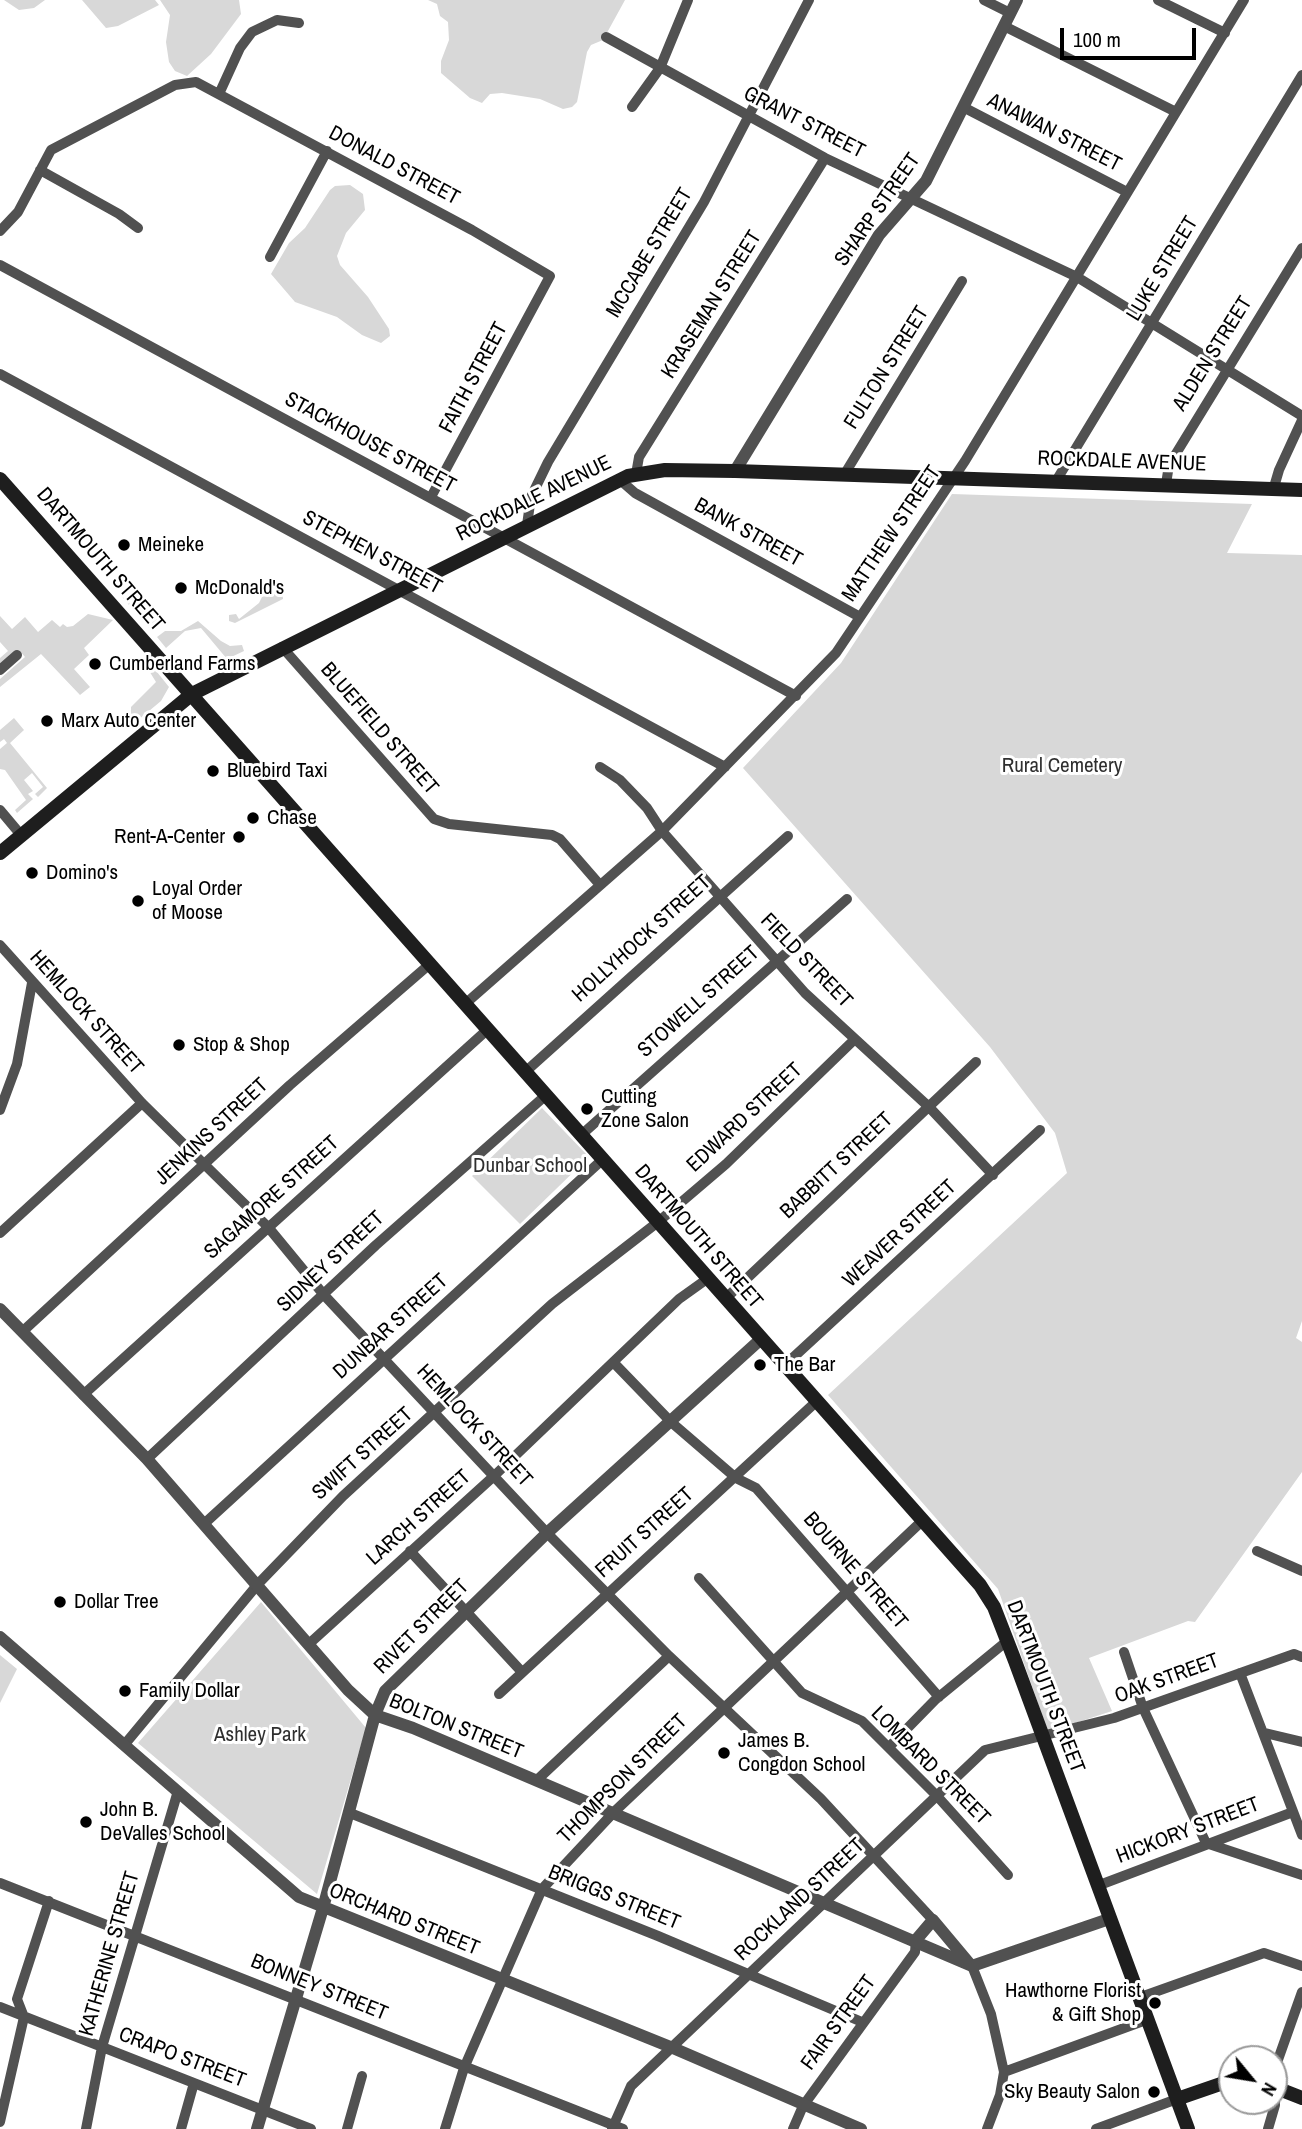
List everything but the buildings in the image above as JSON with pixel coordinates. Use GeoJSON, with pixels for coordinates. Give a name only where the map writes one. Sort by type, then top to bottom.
{"type":"FeatureCollection","features":[{"type":"Feature","properties":{"kind":"main road","name":"ROCKDALE AVENUE"},"geometry":{"type":"LineString","coordinates":[[0,853],[192,694],[619,479],[636,474],[665,470],[735,471],[1302,489]]}},
{"type":"Feature","properties":{"kind":"main road","name":"DARTMOUTH STREET"},"geometry":{"type":"LineString","coordinates":[[0,479],[980,1586],[994,1607],[1188,2129]]}},
{"type":"Feature","properties":{"kind":"main road"},"geometry":{"type":"LineString","coordinates":[[1177,2099],[1218,2085]]}},
{"type":"Feature","properties":{"kind":"street"},"geometry":{"type":"LineString","coordinates":[[632,107],[660,68],[688,0]]}},
{"type":"Feature","properties":{"kind":"street","name":"MCCABE STREET"},"geometry":{"type":"LineString","coordinates":[[527,525],[531,497],[548,461],[751,117],[809,0]]}},
{"type":"Feature","properties":{"kind":"street"},"geometry":{"type":"LineString","coordinates":[[984,0],[1010,13]]}},
{"type":"Feature","properties":{"kind":"street","name":"SHARP STREET"},"geometry":{"type":"LineString","coordinates":[[735,471],[879,235],[926,181],[1017,0]]}},
{"type":"Feature","properties":{"kind":"street"},"geometry":{"type":"LineString","coordinates":[[1158,0],[1225,33]]}},
{"type":"Feature","properties":{"kind":"street","name":"MATTHEW STREET"},"geometry":{"type":"LineString","coordinates":[[465,1004],[662,831],[836,653],[953,478],[1244,0]]}},
{"type":"Feature","properties":{"kind":"street"},"geometry":{"type":"LineString","coordinates":[[219,94],[240,48],[253,32],[277,20],[299,23]]}},
{"type":"Feature","properties":{"kind":"street"},"geometry":{"type":"LineString","coordinates":[[1004,26],[1176,112]]}},
{"type":"Feature","properties":{"kind":"street","name":"GRANT STREET"},"geometry":{"type":"LineString","coordinates":[[606,37],[825,158],[1077,277],[1302,418]]}},
{"type":"Feature","properties":{"kind":"street","name":"LUKE STREET"},"geometry":{"type":"LineString","coordinates":[[1056,481],[1302,75]]}},
{"type":"Feature","properties":{"kind":"street","name":"DONALD STREET"},"geometry":{"type":"LineString","coordinates":[[0,231],[18,212],[51,150],[176,85],[195,82],[327,151],[550,276]]}},
{"type":"Feature","properties":{"kind":"street","name":"ANAWAN STREET"},"geometry":{"type":"LineString","coordinates":[[963,107],[1127,192]]}},
{"type":"Feature","properties":{"kind":"street"},"geometry":{"type":"LineString","coordinates":[[270,257],[327,151]]}},
{"type":"Feature","properties":{"kind":"street","name":"KRASEMAN STREET"},"geometry":{"type":"LineString","coordinates":[[636,474],[639,457],[825,158]]}},
{"type":"Feature","properties":{"kind":"street"},"geometry":{"type":"LineString","coordinates":[[40,170],[119,214],[138,228]]}},
{"type":"Feature","properties":{"kind":"street","name":"ALDEN STREET"},"geometry":{"type":"LineString","coordinates":[[1166,484],[1169,465],[1302,248]]}},
{"type":"Feature","properties":{"kind":"street","name":"STACKHOUSE STREET"},"geometry":{"type":"LineString","coordinates":[[0,265],[796,696]]}},
{"type":"Feature","properties":{"kind":"street","name":"FAITH STREET"},"geometry":{"type":"LineString","coordinates":[[431,497],[550,276]]}},
{"type":"Feature","properties":{"kind":"street","name":"FULTON STREET"},"geometry":{"type":"LineString","coordinates":[[844,475],[962,281]]}},
{"type":"Feature","properties":{"kind":"street","name":"STEPHEN STREET"},"geometry":{"type":"LineString","coordinates":[[0,374],[725,767]]}},
{"type":"Feature","properties":{"kind":"street"},"geometry":{"type":"LineString","coordinates":[[1274,487],[1302,418]]}},
{"type":"Feature","properties":{"kind":"street","name":"BANK STREET"},"geometry":{"type":"LineString","coordinates":[[619,479],[635,493],[860,617]]}},
{"type":"Feature","properties":{"kind":"street","name":"BLUEFIELD STREET"},"geometry":{"type":"LineString","coordinates":[[282,647],[434,819],[449,824],[552,835],[560,839],[600,885]]}},
{"type":"Feature","properties":{"kind":"street"},"geometry":{"type":"LineString","coordinates":[[0,670],[17,655]]}},
{"type":"Feature","properties":{"kind":"street","name":"FIELD STREET"},"geometry":{"type":"LineString","coordinates":[[600,768],[620,780],[647,808],[662,831],[775,960],[929,1107],[993,1175]]}},
{"type":"Feature","properties":{"kind":"street"},"geometry":{"type":"LineString","coordinates":[[0,810],[21,835]]}},
{"type":"Feature","properties":{"kind":"street","name":"HOLLYHOCK STREET"},"geometry":{"type":"LineString","coordinates":[[524,1073],[719,895],[788,836]]}},
{"type":"Feature","properties":{"kind":"street","name":"STOWELL STREET"},"geometry":{"type":"LineString","coordinates":[[580,1136],[775,960],[847,900]]}},
{"type":"Feature","properties":{"kind":"street","name":"HEMLOCK STREET"},"geometry":{"type":"LineString","coordinates":[[0,945],[142,1103],[268,1227],[324,1295],[547,1533],[669,1656],[726,1706],[821,1799],[933,1920]]}},
{"type":"Feature","properties":{"kind":"street","name":"JENKINS STREET"},"geometry":{"type":"LineString","coordinates":[[22,1332],[290,1085],[431,963]]}},
{"type":"Feature","properties":{"kind":"street"},"geometry":{"type":"LineString","coordinates":[[0,1110],[17,1064],[32,983]]}},
{"type":"Feature","properties":{"kind":"street","name":"SAGAMORE STREET"},"geometry":{"type":"LineString","coordinates":[[83,1395],[487,1030]]}},
{"type":"Feature","properties":{"kind":"street","name":"EDWARD STREET"},"geometry":{"type":"LineString","coordinates":[[658,1222],[804,1092],[855,1039]]}},
{"type":"Feature","properties":{"kind":"street","name":"BABBITT STREET"},"geometry":{"type":"LineString","coordinates":[[725,1299],[976,1062]]}},
{"type":"Feature","properties":{"kind":"street","name":"SIDNEY STREET"},"geometry":{"type":"LineString","coordinates":[[147,1459],[456,1172],[545,1096]]}},
{"type":"Feature","properties":{"kind":"street"},"geometry":{"type":"LineString","coordinates":[[0,1233],[142,1103]]}},
{"type":"Feature","properties":{"kind":"street","name":"WEAVER STREET"},"geometry":{"type":"LineString","coordinates":[[785,1366],[1040,1130]]}},
{"type":"Feature","properties":{"kind":"street","name":"DUNBAR STREET"},"geometry":{"type":"LineString","coordinates":[[205,1523],[602,1160]]}},
{"type":"Feature","properties":{"kind":"street","name":"SWIFT STREET"},"geometry":{"type":"LineString","coordinates":[[125,1744],[258,1584],[343,1496],[552,1304],[658,1222]]}},
{"type":"Feature","properties":{"kind":"street","name":"LARCH STREET"},"geometry":{"type":"LineString","coordinates":[[310,1643],[494,1476],[678,1299],[707,1279]]}},
{"type":"Feature","properties":{"kind":"street","name":"BOLTON STREET"},"geometry":{"type":"LineString","coordinates":[[0,1310],[147,1459],[310,1643],[348,1690],[375,1715],[413,1728],[916,1940]]}},
{"type":"Feature","properties":{"kind":"street","name":"RIVET STREET"},"geometry":{"type":"LineString","coordinates":[[257,2129],[323,1908],[375,1715],[392,1681],[547,1533],[761,1339]]}},
{"type":"Feature","properties":{"kind":"street","name":"BOURNE STREET"},"geometry":{"type":"LineString","coordinates":[[614,1363],[671,1422],[736,1478],[756,1488],[939,1697]]}},
{"type":"Feature","properties":{"kind":"street","name":"FRUIT STREET"},"geometry":{"type":"LineString","coordinates":[[499,1694],[817,1401]]}},
{"type":"Feature","properties":{"kind":"street","name":"THOMPSON STREET"},"geometry":{"type":"LineString","coordinates":[[445,2129],[464,2068],[542,1889],[614,1812],[922,1521]]}},
{"type":"Feature","properties":{"kind":"street"},"geometry":{"type":"LineString","coordinates":[[410,1551],[521,1671]]}},
{"type":"Feature","properties":{"kind":"street"},"geometry":{"type":"LineString","coordinates":[[1257,1551],[1302,1571]]}},
{"type":"Feature","properties":{"kind":"street","name":"LOMBARD STREET"},"geometry":{"type":"LineString","coordinates":[[699,1578],[802,1693],[862,1721],[937,1796],[1008,1875]]}},
{"type":"Feature","properties":{"kind":"street","name":"ORCHARD STREET"},"geometry":{"type":"LineString","coordinates":[[0,1637],[299,1897],[673,2048],[861,2129]]}},
{"type":"Feature","properties":{"kind":"street"},"geometry":{"type":"LineString","coordinates":[[889,1747],[939,1697],[1007,1641]]}},
{"type":"Feature","properties":{"kind":"street"},"geometry":{"type":"LineString","coordinates":[[1298,1656],[1302,1644]]}},
{"type":"Feature","properties":{"kind":"street"},"geometry":{"type":"LineString","coordinates":[[1124,1652],[1143,1708],[1206,1843],[1302,1875]]}},
{"type":"Feature","properties":{"kind":"street"},"geometry":{"type":"LineString","coordinates":[[537,1780],[669,1656]]}},
{"type":"Feature","properties":{"kind":"street","name":"OAK STREET"},"geometry":{"type":"LineString","coordinates":[[1042,1736],[1143,1708],[1240,1673],[1298,1656]]}},
{"type":"Feature","properties":{"kind":"street"},"geometry":{"type":"LineString","coordinates":[[1240,1673],[1302,1835]]}},
{"type":"Feature","properties":{"kind":"street"},"geometry":{"type":"LineString","coordinates":[[1265,1733],[1302,1742]]}},
{"type":"Feature","properties":{"kind":"street","name":"ROCKLAND STREET"},"geometry":{"type":"LineString","coordinates":[[616,2128],[631,2085],[985,1750],[1042,1736]]}},
{"type":"Feature","properties":{"kind":"street","name":"KATHERINE STREET"},"geometry":{"type":"LineString","coordinates":[[86,2129],[102,2047],[178,1791]]}},
{"type":"Feature","properties":{"kind":"street","name":"HICKORY STREET"},"geometry":{"type":"LineString","coordinates":[[1097,1886],[1293,1812]]}},
{"type":"Feature","properties":{"kind":"street","name":"BRIGGS STREET"},"geometry":{"type":"LineString","coordinates":[[350,1813],[542,1889],[862,2022]]}},
{"type":"Feature","properties":{"kind":"street","name":"BONNEY STREET"},"geometry":{"type":"LineString","coordinates":[[0,1883],[616,2128]]}},
{"type":"Feature","properties":{"kind":"street"},"geometry":{"type":"LineString","coordinates":[[0,2122],[24,2017],[17,1999],[49,1901]]}},
{"type":"Feature","properties":{"kind":"street"},"geometry":{"type":"LineString","coordinates":[[916,1940],[972,1966],[1109,1919]]}},
{"type":"Feature","properties":{"kind":"street"},"geometry":{"type":"LineString","coordinates":[[933,1920],[972,1966],[991,2014],[1004,2072],[1000,2095],[987,2129]]}},
{"type":"Feature","properties":{"kind":"street","name":"FAIR STREET"},"geometry":{"type":"LineString","coordinates":[[793,2129],[803,2105],[915,1952],[916,1940],[933,1920]]}},
{"type":"Feature","properties":{"kind":"street"},"geometry":{"type":"LineString","coordinates":[[1138,1998],[1264,1953],[1302,1966]]}},
{"type":"Feature","properties":{"kind":"street"},"geometry":{"type":"LineString","coordinates":[[1283,2045],[1302,1992]]}},
{"type":"Feature","properties":{"kind":"street","name":"CRAPO STREET"},"geometry":{"type":"LineString","coordinates":[[0,2007],[311,2129]]}},
{"type":"Feature","properties":{"kind":"street"},"geometry":{"type":"LineString","coordinates":[[1004,2072],[1146,2020]]}},
{"type":"Feature","properties":{"kind":"street"},"geometry":{"type":"LineString","coordinates":[[347,2129],[362,2076]]}},
{"type":"Feature","properties":{"kind":"street"},"geometry":{"type":"LineString","coordinates":[[181,2129],[194,2084]]}},
{"type":"Feature","properties":{"kind":"street"},"geometry":{"type":"LineString","coordinates":[[1096,2129],[1177,2099]]}},
{"type":"Feature","properties":{"kind":"green space"},"geometry":{"type":"Polygon","coordinates":[[[4,0],[45,0],[34,8],[19,10],[4,0]]]}},
{"type":"Feature","properties":{"kind":"green space"},"geometry":{"type":"Polygon","coordinates":[[[82,0],[155,0],[159,5],[118,26],[106,28],[82,0]]]}},
{"type":"Feature","properties":{"kind":"green space"},"geometry":{"type":"Polygon","coordinates":[[[160,0],[239,0],[241,14],[211,54],[187,76],[175,71],[169,62],[166,42],[170,15],[160,0]]]}},
{"type":"Feature","properties":{"kind":"green space"},"geometry":{"type":"Polygon","coordinates":[[[428,0],[625,0],[603,40],[591,45],[587,52],[577,102],[572,107],[563,109],[540,99],[502,93],[490,94],[482,103],[470,98],[441,73],[441,61],[449,40],[448,22],[440,16],[437,4],[428,0]]]}},
{"type":"Feature","properties":{"kind":"green space"},"geometry":{"type":"Polygon","coordinates":[[[350,185],[363,194],[365,210],[346,233],[337,256],[340,265],[368,297],[389,329],[390,336],[381,343],[362,335],[337,317],[295,302],[271,274],[289,243],[305,228],[330,190],[335,186],[350,185]]]}},
{"type":"Feature","properties":{"kind":"green space","name":"Rural Cemetery"},"geometry":{"type":"Polygon","coordinates":[[[952,494],[1252,504],[1227,553],[1302,555],[1302,1321],[1296,1338],[1302,1342],[1302,1472],[1195,1622],[1188,1621],[1089,1658],[1112,1711],[1048,1732],[998,1589],[828,1395],[1067,1173],[1055,1133],[990,1047],[743,768],[841,663],[952,494]]]}},
{"type":"Feature","properties":{"kind":"green space"},"geometry":{"type":"Polygon","coordinates":[[[270,581],[282,589],[283,599],[235,623],[229,621],[229,615],[236,614],[239,619],[259,603],[270,581]]]}},
{"type":"Feature","properties":{"kind":"green space"},"geometry":{"type":"Polygon","coordinates":[[[122,597],[147,601],[159,624],[151,630],[122,597]]]}},
{"type":"Feature","properties":{"kind":"green space"},"geometry":{"type":"Polygon","coordinates":[[[88,614],[113,620],[84,648],[89,655],[74,669],[90,687],[80,695],[41,654],[0,687],[0,679],[25,657],[19,650],[0,665],[0,658],[8,651],[0,642],[0,616],[12,629],[25,617],[38,632],[52,620],[60,627],[63,624],[67,627],[73,626],[88,614]]]}},
{"type":"Feature","properties":{"kind":"green space"},"geometry":{"type":"Polygon","coordinates":[[[198,621],[221,641],[230,646],[242,645],[244,651],[227,659],[201,628],[185,631],[166,648],[157,637],[165,631],[181,631],[198,621]]]}},
{"type":"Feature","properties":{"kind":"green space"},"geometry":{"type":"Polygon","coordinates":[[[145,657],[169,687],[161,701],[137,721],[131,717],[131,707],[156,682],[143,661],[145,657]]]}},
{"type":"Feature","properties":{"kind":"green space"},"geometry":{"type":"Polygon","coordinates":[[[14,718],[24,730],[10,743],[47,788],[38,797],[35,794],[43,787],[32,773],[24,780],[33,791],[28,794],[33,799],[17,813],[15,810],[26,800],[5,770],[0,769],[0,749],[7,743],[4,739],[0,742],[0,730],[14,718]]]}},
{"type":"Feature","properties":{"kind":"green space","name":"Dunbar School"},"geometry":{"type":"Polygon","coordinates":[[[542,1108],[589,1157],[520,1224],[472,1176],[542,1108]]]}},
{"type":"Feature","properties":{"kind":"green space","name":"Ashley Park"},"geometry":{"type":"Polygon","coordinates":[[[261,1602],[366,1728],[317,1894],[138,1743],[261,1602]]]}},
{"type":"Feature","properties":{"kind":"green space"},"geometry":{"type":"Polygon","coordinates":[[[0,1655],[17,1669],[0,1703],[0,1655]]]}},
{"type":"Feature","properties":{"kind":"place","name":"Meineke"},"geometry":{"type":"Point","coordinates":[124,545]}},
{"type":"Feature","properties":{"kind":"place","name":"McDonald's"},"geometry":{"type":"Point","coordinates":[181,588]}},
{"type":"Feature","properties":{"kind":"place","name":"Cumberland Farms"},"geometry":{"type":"Point","coordinates":[95,664]}},
{"type":"Feature","properties":{"kind":"place","name":"Marx Auto Center"},"geometry":{"type":"Point","coordinates":[47,721]}},
{"type":"Feature","properties":{"kind":"place","name":"Bluebird Taxi"},"geometry":{"type":"Point","coordinates":[213,771]}},
{"type":"Feature","properties":{"kind":"place","name":"Chase"},"geometry":{"type":"Point","coordinates":[253,818]}},
{"type":"Feature","properties":{"kind":"place","name":"Rent-A-Center"},"geometry":{"type":"Point","coordinates":[239,837]}},
{"type":"Feature","properties":{"kind":"place","name":"Domino's"},"geometry":{"type":"Point","coordinates":[32,873]}},
{"type":"Feature","properties":{"kind":"place","name":"Loyal Order of Moose"},"geometry":{"type":"Point","coordinates":[138,901]}},
{"type":"Feature","properties":{"kind":"place","name":"Stop & Shop"},"geometry":{"type":"Point","coordinates":[179,1045]}},
{"type":"Feature","properties":{"kind":"place","name":"Cutting Zone Salon"},"geometry":{"type":"Point","coordinates":[587,1109]}},
{"type":"Feature","properties":{"kind":"place","name":"The Bar"},"geometry":{"type":"Point","coordinates":[760,1365]}},
{"type":"Feature","properties":{"kind":"place","name":"Dollar Tree"},"geometry":{"type":"Point","coordinates":[60,1602]}},
{"type":"Feature","properties":{"kind":"place","name":"Family Dollar"},"geometry":{"type":"Point","coordinates":[125,1691]}},
{"type":"Feature","properties":{"kind":"place","name":"James B. Congdon School"},"geometry":{"type":"Point","coordinates":[724,1753]}},
{"type":"Feature","properties":{"kind":"place","name":"John B. DeValles School"},"geometry":{"type":"Point","coordinates":[86,1822]}},
{"type":"Feature","properties":{"kind":"place","name":"Hawthorne Florist & Gift Shop"},"geometry":{"type":"Point","coordinates":[1155,2003]}},
{"type":"Feature","properties":{"kind":"place","name":"Sky Beauty Salon"},"geometry":{"type":"Point","coordinates":[1154,2092]}}]}
